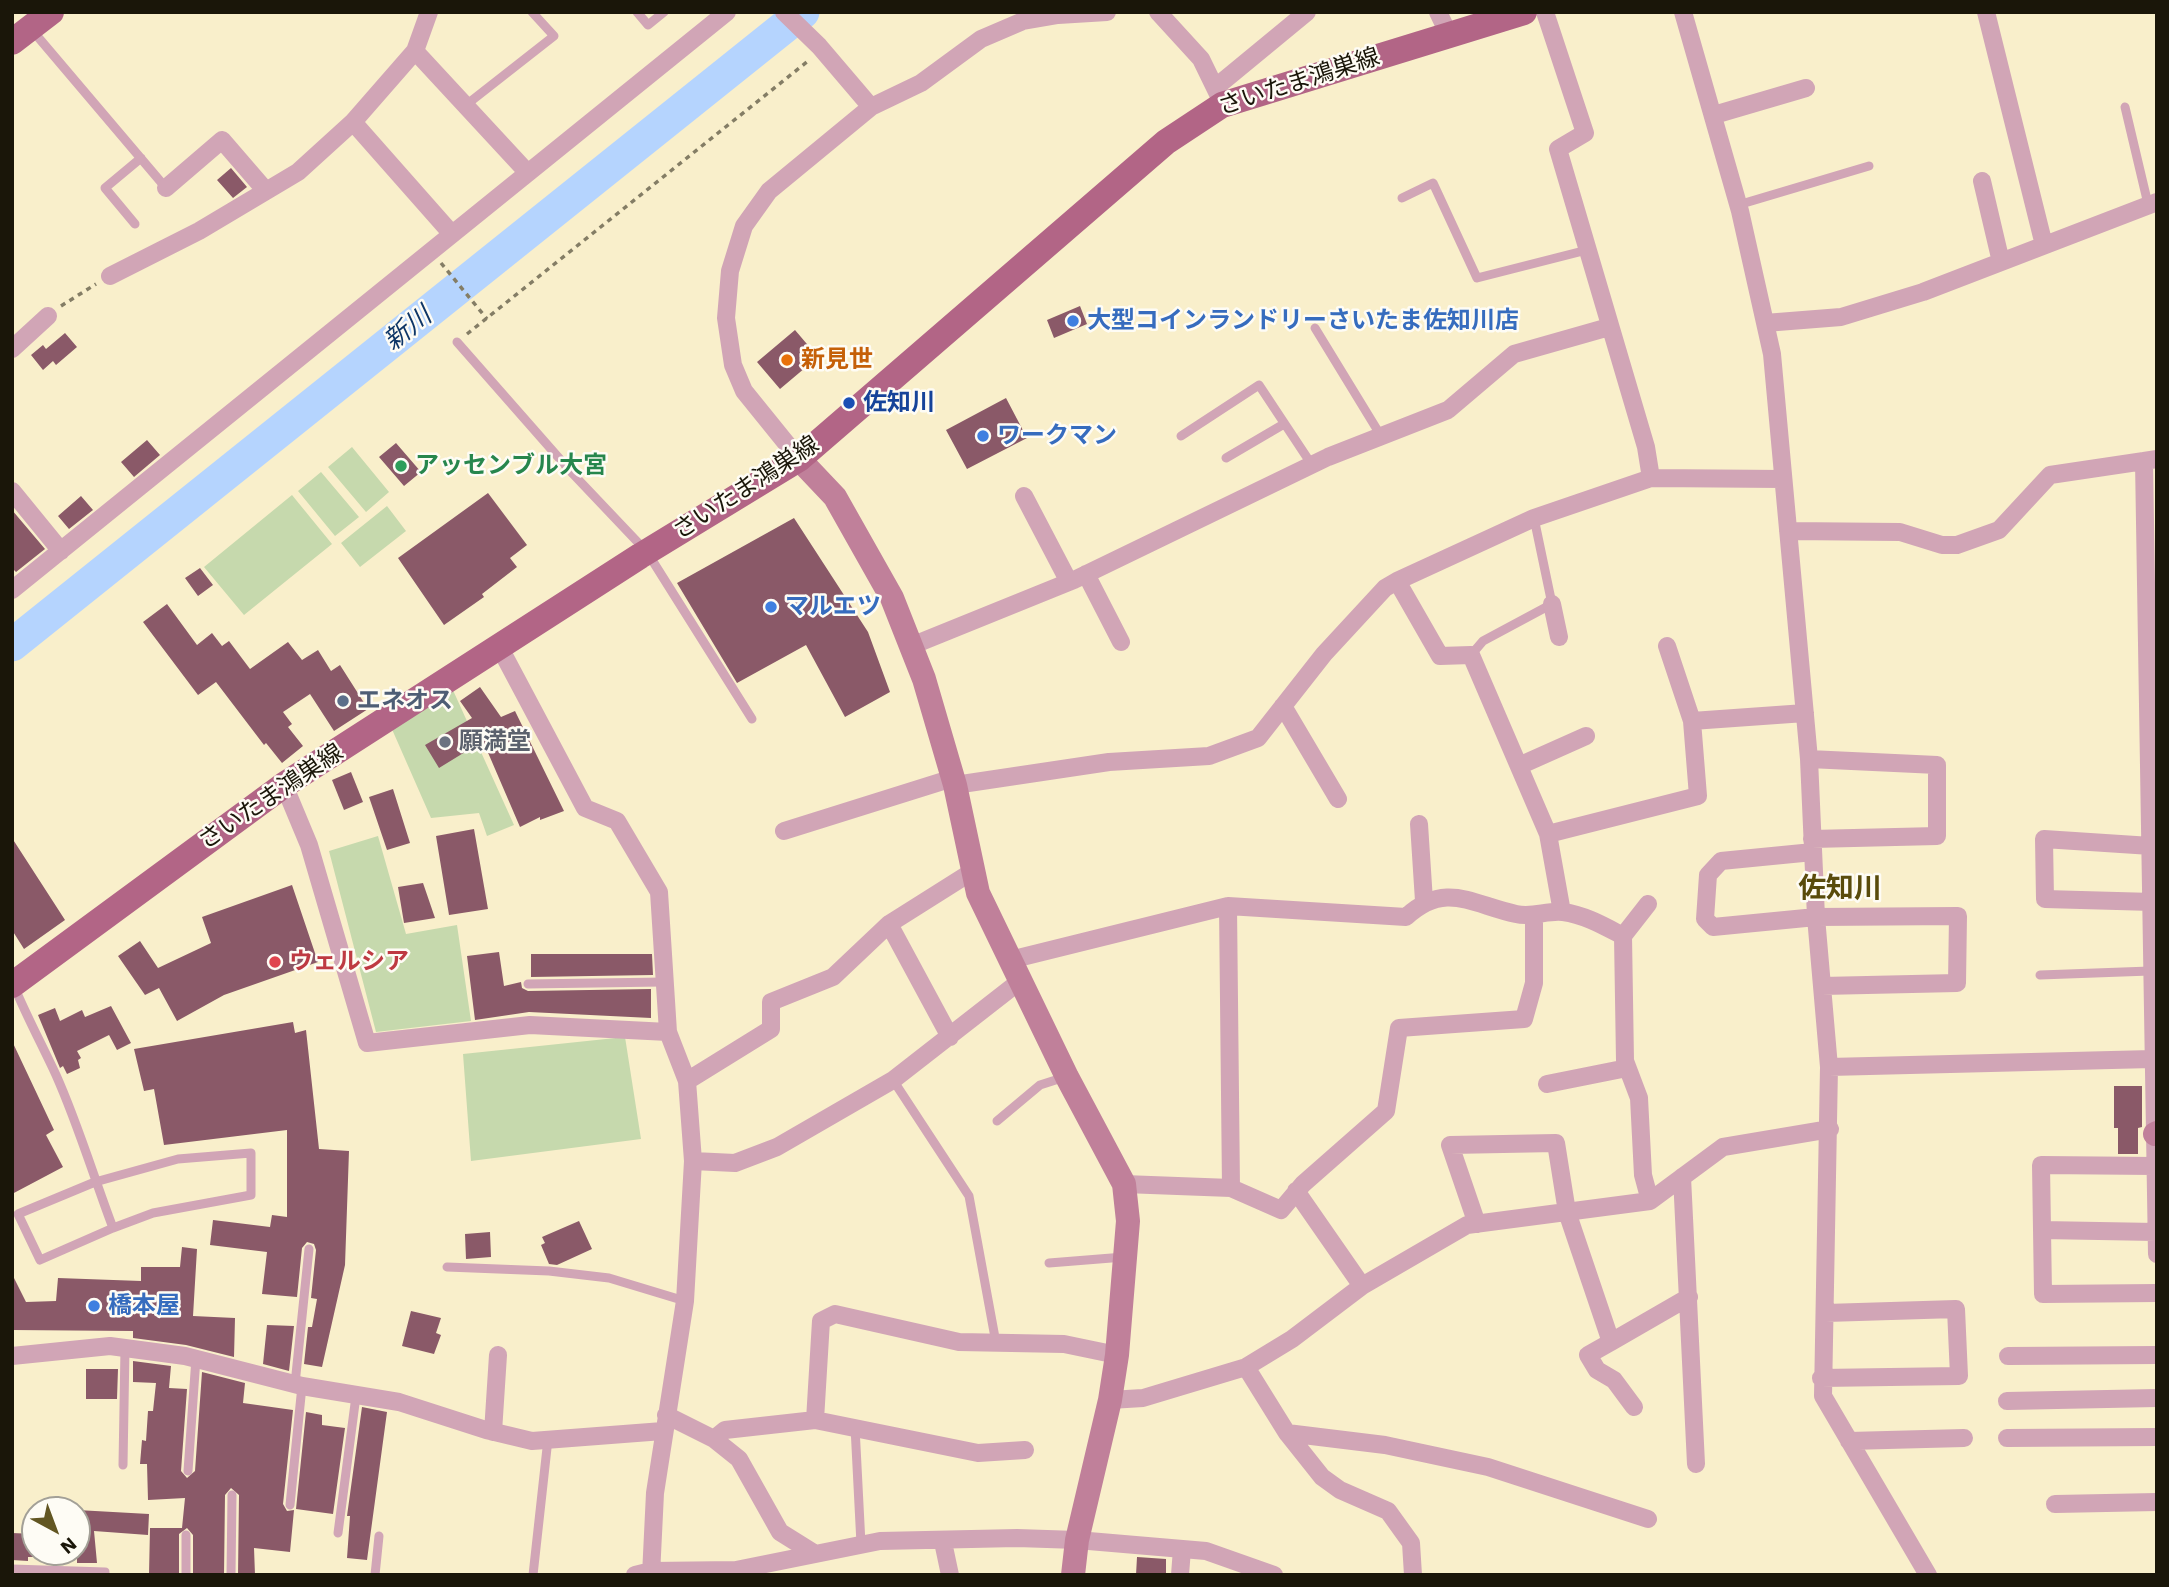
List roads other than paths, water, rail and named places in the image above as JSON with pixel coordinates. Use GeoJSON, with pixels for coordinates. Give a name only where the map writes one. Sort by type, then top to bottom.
{"type":"FeatureCollection","features":[{"type":"Feature","properties":{"kind":"main road","name":"さいたま鴻巣線"},"geometry":{"type":"LineString","coordinates":[[13,985],[284,785],[647,552],[799,458],[1219,96],[1443,23],[1524,12]]}},
{"type":"Feature","properties":{"kind":"street"},"geometry":{"type":"LineString","coordinates":[[110,276],[199,231],[298,172],[353,122],[415,51],[429,12]]}},
{"type":"Feature","properties":{"kind":"street"},"geometry":{"type":"LineString","coordinates":[[12,590],[727,12]]}},
{"type":"Feature","properties":{"kind":"street"},"geometry":{"type":"LineString","coordinates":[[784,12],[821,48],[872,107]]}},
{"type":"Feature","properties":{"kind":"street"},"geometry":{"type":"LineString","coordinates":[[1073,1575],[1077,1540],[1110,1400],[1117,1355],[1128,1221],[1124,1184],[1067,1077],[978,893],[954,781],[924,679],[892,598],[835,497],[744,391],[733,365],[726,318],[730,271],[744,226],[769,191],[872,107],[921,83],[981,39],[1023,21],[1058,15],[1107,12]]}},
{"type":"Feature","properties":{"kind":"street"},"geometry":{"type":"LineString","coordinates":[[1158,12],[1201,58],[1219,96],[1307,12]]}},
{"type":"Feature","properties":{"kind":"street"},"geometry":{"type":"LineString","coordinates":[[1545,12],[1585,133],[1558,149],[1646,447],[1651,478]]}},
{"type":"Feature","properties":{"kind":"street"},"geometry":{"type":"LineString","coordinates":[[1683,12],[1738,205],[1772,354],[1809,759],[1816,917],[1829,1067],[1826,1313],[1821,1378],[1823,1396],[1928,1575]]}},
{"type":"Feature","properties":{"kind":"street"},"geometry":{"type":"LineString","coordinates":[[1986,12],[2044,245]]}},
{"type":"Feature","properties":{"kind":"street"},"geometry":{"type":"LineString","coordinates":[[415,51],[527,172]]}},
{"type":"Feature","properties":{"kind":"street"},"geometry":{"type":"LineString","coordinates":[[1714,116],[1806,88]]}},
{"type":"Feature","properties":{"kind":"street"},"geometry":{"type":"LineString","coordinates":[[353,122],[452,233]]}},
{"type":"Feature","properties":{"kind":"street"},"geometry":{"type":"LineString","coordinates":[[166,188],[222,140],[266,191]]}},
{"type":"Feature","properties":{"kind":"street"},"geometry":{"type":"LineString","coordinates":[[1982,181],[2001,262]]}},
{"type":"Feature","properties":{"kind":"street"},"geometry":{"type":"LineString","coordinates":[[1765,323],[1842,317],[1923,292],[2152,203]]}},
{"type":"Feature","properties":{"kind":"street"},"geometry":{"type":"LineString","coordinates":[[12,349],[48,316]]}},
{"type":"Feature","properties":{"kind":"street"},"geometry":{"type":"LineString","coordinates":[[911,646],[1069,582],[1312,465],[1448,410],[1514,354],[1609,327]]}},
{"type":"Feature","properties":{"kind":"street"},"geometry":{"type":"LineString","coordinates":[[1788,531],[1900,532],[1942,545],[1957,545],[1999,530],[2050,475],[2150,460],[2151,846],[2154,865],[2150,971],[2157,1254]]}},
{"type":"Feature","properties":{"kind":"street"},"geometry":{"type":"LineString","coordinates":[[784,831],[954,781],[1108,762],[1209,756],[1258,738],[1324,654],[1385,588],[1396,581],[1534,518],[1651,478],[1783,479]]}},
{"type":"Feature","properties":{"kind":"street"},"geometry":{"type":"LineString","coordinates":[[12,491],[61,551]]}},
{"type":"Feature","properties":{"kind":"street"},"geometry":{"type":"LineString","coordinates":[[1024,496],[1069,582]]}},
{"type":"Feature","properties":{"kind":"street"},"geometry":{"type":"LineString","coordinates":[[1086,574],[1121,642]]}},
{"type":"Feature","properties":{"kind":"street"},"geometry":{"type":"LineString","coordinates":[[1396,581],[1440,656],[1471,655],[1521,765],[1548,834],[1562,912]]}},
{"type":"Feature","properties":{"kind":"street"},"geometry":{"type":"LineString","coordinates":[[1552,604],[1559,637]]}},
{"type":"Feature","properties":{"kind":"street"},"geometry":{"type":"LineString","coordinates":[[1548,834],[1698,796],[1692,721],[1667,646]]}},
{"type":"Feature","properties":{"kind":"street"},"geometry":{"type":"LineString","coordinates":[[500,648],[585,808],[617,821],[659,892],[668,1032],[687,1081],[693,1161],[685,1301],[664,1423],[645,1573],[736,1570],[812,1552],[880,1541],[1077,1540],[1206,1551],[1275,1575]]}},
{"type":"Feature","properties":{"kind":"street"},"geometry":{"type":"LineString","coordinates":[[1283,706],[1338,799]]}},
{"type":"Feature","properties":{"kind":"street"},"geometry":{"type":"LineString","coordinates":[[1692,721],[1805,713]]}},
{"type":"Feature","properties":{"kind":"street"},"geometry":{"type":"LineString","coordinates":[[1521,765],[1586,736]]}},
{"type":"Feature","properties":{"kind":"street"},"geometry":{"type":"LineString","coordinates":[[1809,759],[1937,765],[1937,836],[1812,845],[1721,861],[1708,875],[1705,919],[1713,927],[1816,917],[1958,916],[1957,983],[1822,986]]}},
{"type":"Feature","properties":{"kind":"street"},"geometry":{"type":"LineString","coordinates":[[284,785],[309,845],[367,1043],[530,1025],[668,1032]]}},
{"type":"Feature","properties":{"kind":"street"},"geometry":{"type":"LineString","coordinates":[[1419,824],[1424,901]]}},
{"type":"Feature","properties":{"kind":"street"},"geometry":{"type":"LineString","coordinates":[[2151,846],[2043,839],[2045,900],[2153,902]]}},
{"type":"Feature","properties":{"kind":"street"},"geometry":{"type":"LineString","coordinates":[[687,1081],[771,1029],[771,1002],[834,977],[889,924],[973,871]]}},
{"type":"Feature","properties":{"kind":"street"},"geometry":{"type":"LineString","coordinates":[[693,1161],[735,1163],[777,1147],[893,1080],[950,1037],[1015,970],[1228,906],[1406,917],[1424,901],[1462,898],[1534,917],[1562,912],[1595,921],[1623,936]]}},
{"type":"Feature","properties":{"kind":"street"},"geometry":{"type":"LineString","coordinates":[[1648,904],[1623,936],[1628,1068],[1639,1098],[1643,1175],[1650,1201]]}},
{"type":"Feature","properties":{"kind":"street"},"geometry":{"type":"LineString","coordinates":[[1228,906],[1231,1188]]}},
{"type":"Feature","properties":{"kind":"street"},"geometry":{"type":"LineString","coordinates":[[1124,1184],[1231,1188],[1280,1210],[1296,1191],[1386,1111],[1399,1028],[1524,1019],[1534,983],[1534,917]]}},
{"type":"Feature","properties":{"kind":"street"},"geometry":{"type":"LineString","coordinates":[[889,924],[950,1037]]}},
{"type":"Feature","properties":{"kind":"street"},"geometry":{"type":"LineString","coordinates":[[1829,1067],[2152,1059]]}},
{"type":"Feature","properties":{"kind":"street"},"geometry":{"type":"LineString","coordinates":[[1547,1084],[1628,1068]]}},
{"type":"Feature","properties":{"kind":"street"},"geometry":{"type":"LineString","coordinates":[[1110,1400],[1143,1398],[1246,1367],[1292,1339],[1362,1286],[1467,1225],[1650,1201],[1723,1147],[1830,1129]]}},
{"type":"Feature","properties":{"kind":"street"},"geometry":{"type":"LineString","coordinates":[[1477,1224],[1450,1145],[1556,1143],[1567,1212],[1611,1342]]}},
{"type":"Feature","properties":{"kind":"street"},"geometry":{"type":"LineString","coordinates":[[2155,1166],[2041,1165],[2043,1294],[2157,1293]]}},
{"type":"Feature","properties":{"kind":"street"},"geometry":{"type":"LineString","coordinates":[[1682,1177],[1696,1464]]}},
{"type":"Feature","properties":{"kind":"street"},"geometry":{"type":"LineString","coordinates":[[1296,1191],[1362,1286]]}},
{"type":"Feature","properties":{"kind":"street"},"geometry":{"type":"LineString","coordinates":[[2042,1230],[2156,1232]]}},
{"type":"Feature","properties":{"kind":"street"},"geometry":{"type":"LineString","coordinates":[[1634,1407],[1614,1380],[1597,1370],[1588,1355],[1689,1297]]}},
{"type":"Feature","properties":{"kind":"street"},"geometry":{"type":"LineString","coordinates":[[1821,1378],[1959,1376],[1956,1309],[1826,1313]]}},
{"type":"Feature","properties":{"kind":"street"},"geometry":{"type":"LineString","coordinates":[[815,1420],[821,1321],[835,1314],[959,1342],[1064,1344],[1117,1355]]}},
{"type":"Feature","properties":{"kind":"street"},"geometry":{"type":"LineString","coordinates":[[12,1356],[110,1346],[196,1358],[299,1385],[399,1402],[493,1432],[532,1441],[664,1423],[714,1439],[739,1459],[780,1532],[812,1552]]}},
{"type":"Feature","properties":{"kind":"street"},"geometry":{"type":"LineString","coordinates":[[493,1432],[498,1355]]}},
{"type":"Feature","properties":{"kind":"street"},"geometry":{"type":"LineString","coordinates":[[2008,1356],[2157,1355]]}},
{"type":"Feature","properties":{"kind":"street"},"geometry":{"type":"LineString","coordinates":[[1246,1367],[1287,1433],[1322,1477],[1340,1490],[1388,1511],[1411,1543],[1413,1575]]}},
{"type":"Feature","properties":{"kind":"street"},"geometry":{"type":"LineString","coordinates":[[2007,1401],[2157,1398]]}},
{"type":"Feature","properties":{"kind":"street"},"geometry":{"type":"LineString","coordinates":[[714,1439],[725,1430],[815,1420],[978,1453],[1025,1450]]}},
{"type":"Feature","properties":{"kind":"street"},"geometry":{"type":"LineString","coordinates":[[1287,1433],[1385,1445],[1488,1467],[1648,1519]]}},
{"type":"Feature","properties":{"kind":"street"},"geometry":{"type":"LineString","coordinates":[[2007,1438],[2157,1437]]}},
{"type":"Feature","properties":{"kind":"street"},"geometry":{"type":"LineString","coordinates":[[1849,1441],[1964,1438]]}},
{"type":"Feature","properties":{"kind":"street"},"geometry":{"type":"LineString","coordinates":[[2055,1504],[2157,1502]]}},
{"type":"Feature","properties":{"kind":"street"},"geometry":{"type":"LineString","coordinates":[[943,1542],[950,1575]]}},
{"type":"Feature","properties":{"kind":"street"},"geometry":{"type":"LineString","coordinates":[[1180,1575],[1182,1549]]}},
{"type":"Feature","properties":{"kind":"lane"},"geometry":{"type":"LineString","coordinates":[[466,105],[554,36],[532,12]]}},
{"type":"Feature","properties":{"kind":"lane"},"geometry":{"type":"LineString","coordinates":[[637,12],[648,25],[664,12]]}},
{"type":"Feature","properties":{"kind":"lane"},"geometry":{"type":"LineString","coordinates":[[31,28],[166,188]]}},
{"type":"Feature","properties":{"kind":"lane"},"geometry":{"type":"LineString","coordinates":[[2125,107],[2152,203]]}},
{"type":"Feature","properties":{"kind":"lane"},"geometry":{"type":"LineString","coordinates":[[135,224],[105,188],[141,158]]}},
{"type":"Feature","properties":{"kind":"lane"},"geometry":{"type":"LineString","coordinates":[[1738,205],[1869,166]]}},
{"type":"Feature","properties":{"kind":"lane"},"geometry":{"type":"LineString","coordinates":[[1402,198],[1433,183],[1477,278],[1587,250]]}},
{"type":"Feature","properties":{"kind":"lane"},"geometry":{"type":"LineString","coordinates":[[1315,327],[1381,436]]}},
{"type":"Feature","properties":{"kind":"lane"},"geometry":{"type":"LineString","coordinates":[[457,342],[573,474],[647,552],[752,719]]}},
{"type":"Feature","properties":{"kind":"lane"},"geometry":{"type":"LineString","coordinates":[[1181,436],[1259,385],[1312,465]]}},
{"type":"Feature","properties":{"kind":"lane"},"geometry":{"type":"LineString","coordinates":[[1226,458],[1284,424]]}},
{"type":"Feature","properties":{"kind":"lane"},"geometry":{"type":"LineString","coordinates":[[1471,655],[1483,640],[1552,604],[1534,518]]}},
{"type":"Feature","properties":{"kind":"lane"},"geometry":{"type":"LineString","coordinates":[[2040,975],[2150,971]]}},
{"type":"Feature","properties":{"kind":"lane"},"geometry":{"type":"LineString","coordinates":[[528,984],[663,982]]}},
{"type":"Feature","properties":{"kind":"lane"},"geometry":{"type":"LineString","coordinates":[[13,985],[38,1044],[56,1074],[113,1228]]}},
{"type":"Feature","properties":{"kind":"lane"},"geometry":{"type":"LineString","coordinates":[[997,1121],[1040,1085],[1067,1077]]}},
{"type":"Feature","properties":{"kind":"lane"},"geometry":{"type":"LineString","coordinates":[[893,1080],[969,1196],[996,1343]]}},
{"type":"Feature","properties":{"kind":"lane"},"geometry":{"type":"LineString","coordinates":[[251,1153],[251,1195],[153,1213],[40,1260],[18,1214],[95,1182],[178,1159],[251,1153]]}},
{"type":"Feature","properties":{"kind":"lane"},"geometry":{"type":"LineString","coordinates":[[290,1505],[309,1250]]}},
{"type":"Feature","properties":{"kind":"lane"},"geometry":{"type":"LineString","coordinates":[[1048,1263],[1126,1257]]}},
{"type":"Feature","properties":{"kind":"lane"},"geometry":{"type":"LineString","coordinates":[[447,1267],[549,1270],[609,1279],[685,1301]]}},
{"type":"Feature","properties":{"kind":"lane"},"geometry":{"type":"LineString","coordinates":[[123,1465],[125,1348]]}},
{"type":"Feature","properties":{"kind":"lane"},"geometry":{"type":"LineString","coordinates":[[188,1471],[196,1358]]}},
{"type":"Feature","properties":{"kind":"lane"},"geometry":{"type":"LineString","coordinates":[[338,1533],[356,1396]]}},
{"type":"Feature","properties":{"kind":"lane"},"geometry":{"type":"LineString","coordinates":[[855,1427],[861,1544]]}},
{"type":"Feature","properties":{"kind":"lane"},"geometry":{"type":"LineString","coordinates":[[533,1575],[548,1439]]}},
{"type":"Feature","properties":{"kind":"lane"},"geometry":{"type":"LineString","coordinates":[[231,1575],[232,1495]]}},
{"type":"Feature","properties":{"kind":"lane"},"geometry":{"type":"LineString","coordinates":[[186,1575],[187,1535]]}},
{"type":"Feature","properties":{"kind":"lane"},"geometry":{"type":"LineString","coordinates":[[375,1575],[379,1536]]}},
{"type":"Feature","properties":{"kind":"lane"},"geometry":{"type":"LineString","coordinates":[[12,1569],[105,1572],[105,1575]]}},
{"type":"Feature","properties":{"kind":"waterway","name":"新川"},"geometry":{"type":"LineString","coordinates":[[12,645],[803,12]]}},
{"type":"Feature","properties":{"kind":"place","name":"大型コインランドリーさいたま佐知川店"},"geometry":{"type":"Point","coordinates":[1073,321]}},
{"type":"Feature","properties":{"kind":"place","name":"新見世"},"geometry":{"type":"Point","coordinates":[787,360]}},
{"type":"Feature","properties":{"kind":"place","name":"佐知川"},"geometry":{"type":"Point","coordinates":[849,403]}},
{"type":"Feature","properties":{"kind":"place","name":"ワークマン"},"geometry":{"type":"Point","coordinates":[983,436]}},
{"type":"Feature","properties":{"kind":"place","name":"アッセンブル大宮"},"geometry":{"type":"Point","coordinates":[401,466]}},
{"type":"Feature","properties":{"kind":"place","name":"マルエツ"},"geometry":{"type":"Point","coordinates":[771,607]}},
{"type":"Feature","properties":{"kind":"place","name":"エネオス"},"geometry":{"type":"Point","coordinates":[343,701]}},
{"type":"Feature","properties":{"kind":"place","name":"願満堂"},"geometry":{"type":"Point","coordinates":[445,742]}},
{"type":"Feature","properties":{"kind":"place","name":"ウェルシア"},"geometry":{"type":"Point","coordinates":[275,962]}},
{"type":"Feature","properties":{"kind":"place","name":"橋本屋"},"geometry":{"type":"Point","coordinates":[94,1306]}},
{"type":"Feature","properties":{"kind":"district","name":"佐知川"},"geometry":{"type":"Point","coordinates":[1840,889]}}]}
